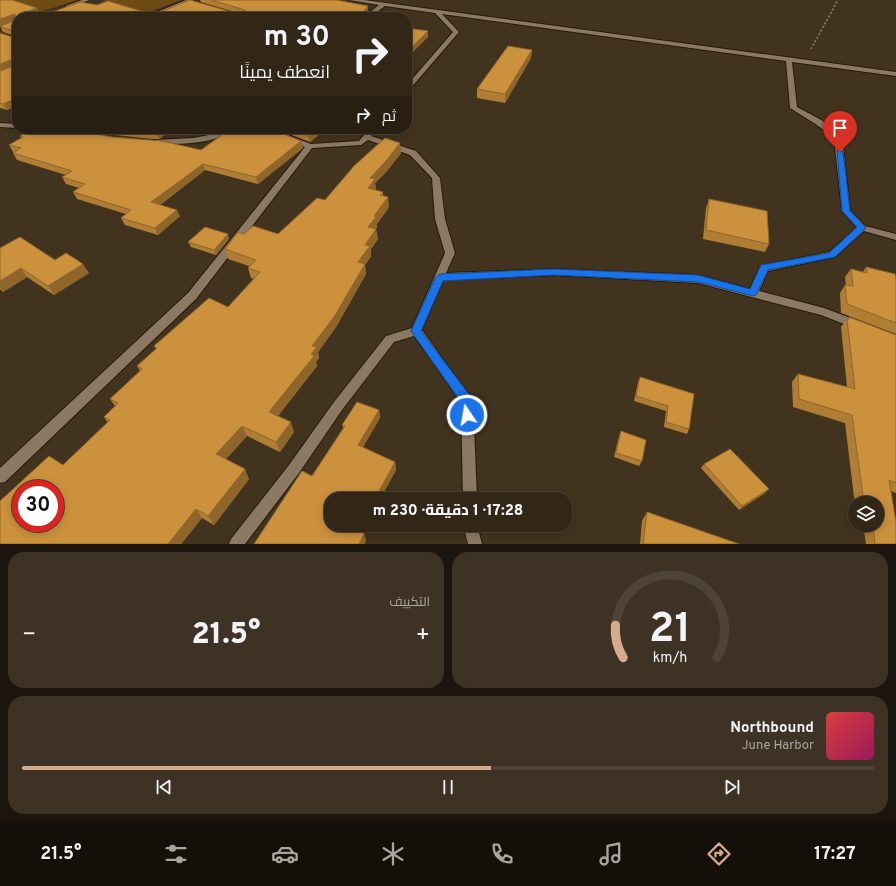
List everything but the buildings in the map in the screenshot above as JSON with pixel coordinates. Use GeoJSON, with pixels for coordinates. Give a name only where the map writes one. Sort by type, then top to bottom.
{"type":"FeatureCollection","features":[{"type":"Feature","properties":{"kind":"street"},"geometry":{"type":"LineString","coordinates":[[65,7],[87,0]]}},
{"type":"Feature","properties":{"kind":"street"},"geometry":{"type":"LineString","coordinates":[[352,0],[896,74]]}},
{"type":"Feature","properties":{"kind":"street"},"geometry":{"type":"LineString","coordinates":[[162,12],[191,2]]}},
{"type":"Feature","properties":{"kind":"street"},"geometry":{"type":"LineString","coordinates":[[374,12],[384,5]]}},
{"type":"Feature","properties":{"kind":"street"},"geometry":{"type":"LineString","coordinates":[[412,83],[456,32],[438,12]]}},
{"type":"Feature","properties":{"kind":"street"},"geometry":{"type":"LineString","coordinates":[[789,59],[794,108],[820,123],[838,137],[846,211],[862,228],[896,237]]}},
{"type":"Feature","properties":{"kind":"street"},"geometry":{"type":"LineString","coordinates":[[0,125],[12,126]]}},
{"type":"Feature","properties":{"kind":"street"},"geometry":{"type":"LineString","coordinates":[[143,141],[190,142],[222,134]]}},
{"type":"Feature","properties":{"kind":"street"},"geometry":{"type":"LineString","coordinates":[[278,134],[310,146],[361,143],[369,134]]}},
{"type":"Feature","properties":{"kind":"street"},"geometry":{"type":"LineString","coordinates":[[236,544],[390,339],[416,331],[450,253],[440,219],[436,178],[413,153],[366,137]]}},
{"type":"Feature","properties":{"kind":"street"},"geometry":{"type":"LineString","coordinates":[[0,477],[192,296],[310,146]]}},
{"type":"Feature","properties":{"kind":"street"},"geometry":{"type":"LineString","coordinates":[[753,293],[764,268],[832,255],[862,228]]}},
{"type":"Feature","properties":{"kind":"street"},"geometry":{"type":"LineString","coordinates":[[440,278],[554,272],[698,278],[824,312],[867,330]]}},
{"type":"Feature","properties":{"kind":"street"},"geometry":{"type":"LineString","coordinates":[[416,331],[467,401],[470,492]]}},
{"type":"Feature","properties":{"kind":"street"},"geometry":{"type":"LineString","coordinates":[[472,532],[475,544]]}},
{"type":"Feature","properties":{"kind":"path"},"geometry":{"type":"LineString","coordinates":[[804,62],[838,0]]}},
{"type":"Feature","properties":{"kind":"shaded area"},"geometry":{"type":"Polygon","coordinates":[[[10,0],[78,0],[40,12],[31,12],[10,0]]]}},
{"type":"Feature","properties":{"kind":"shaded area"},"geometry":{"type":"Polygon","coordinates":[[[103,0],[181,0],[149,12],[130,12],[125,7],[103,0]]]}},
{"type":"Feature","properties":{"kind":"route"},"geometry":{"type":"LineString","coordinates":[[467,415],[467,401],[416,331],[440,278],[554,272],[698,278],[753,293],[764,268],[832,255],[862,228],[846,211],[840,152]]}}]}
